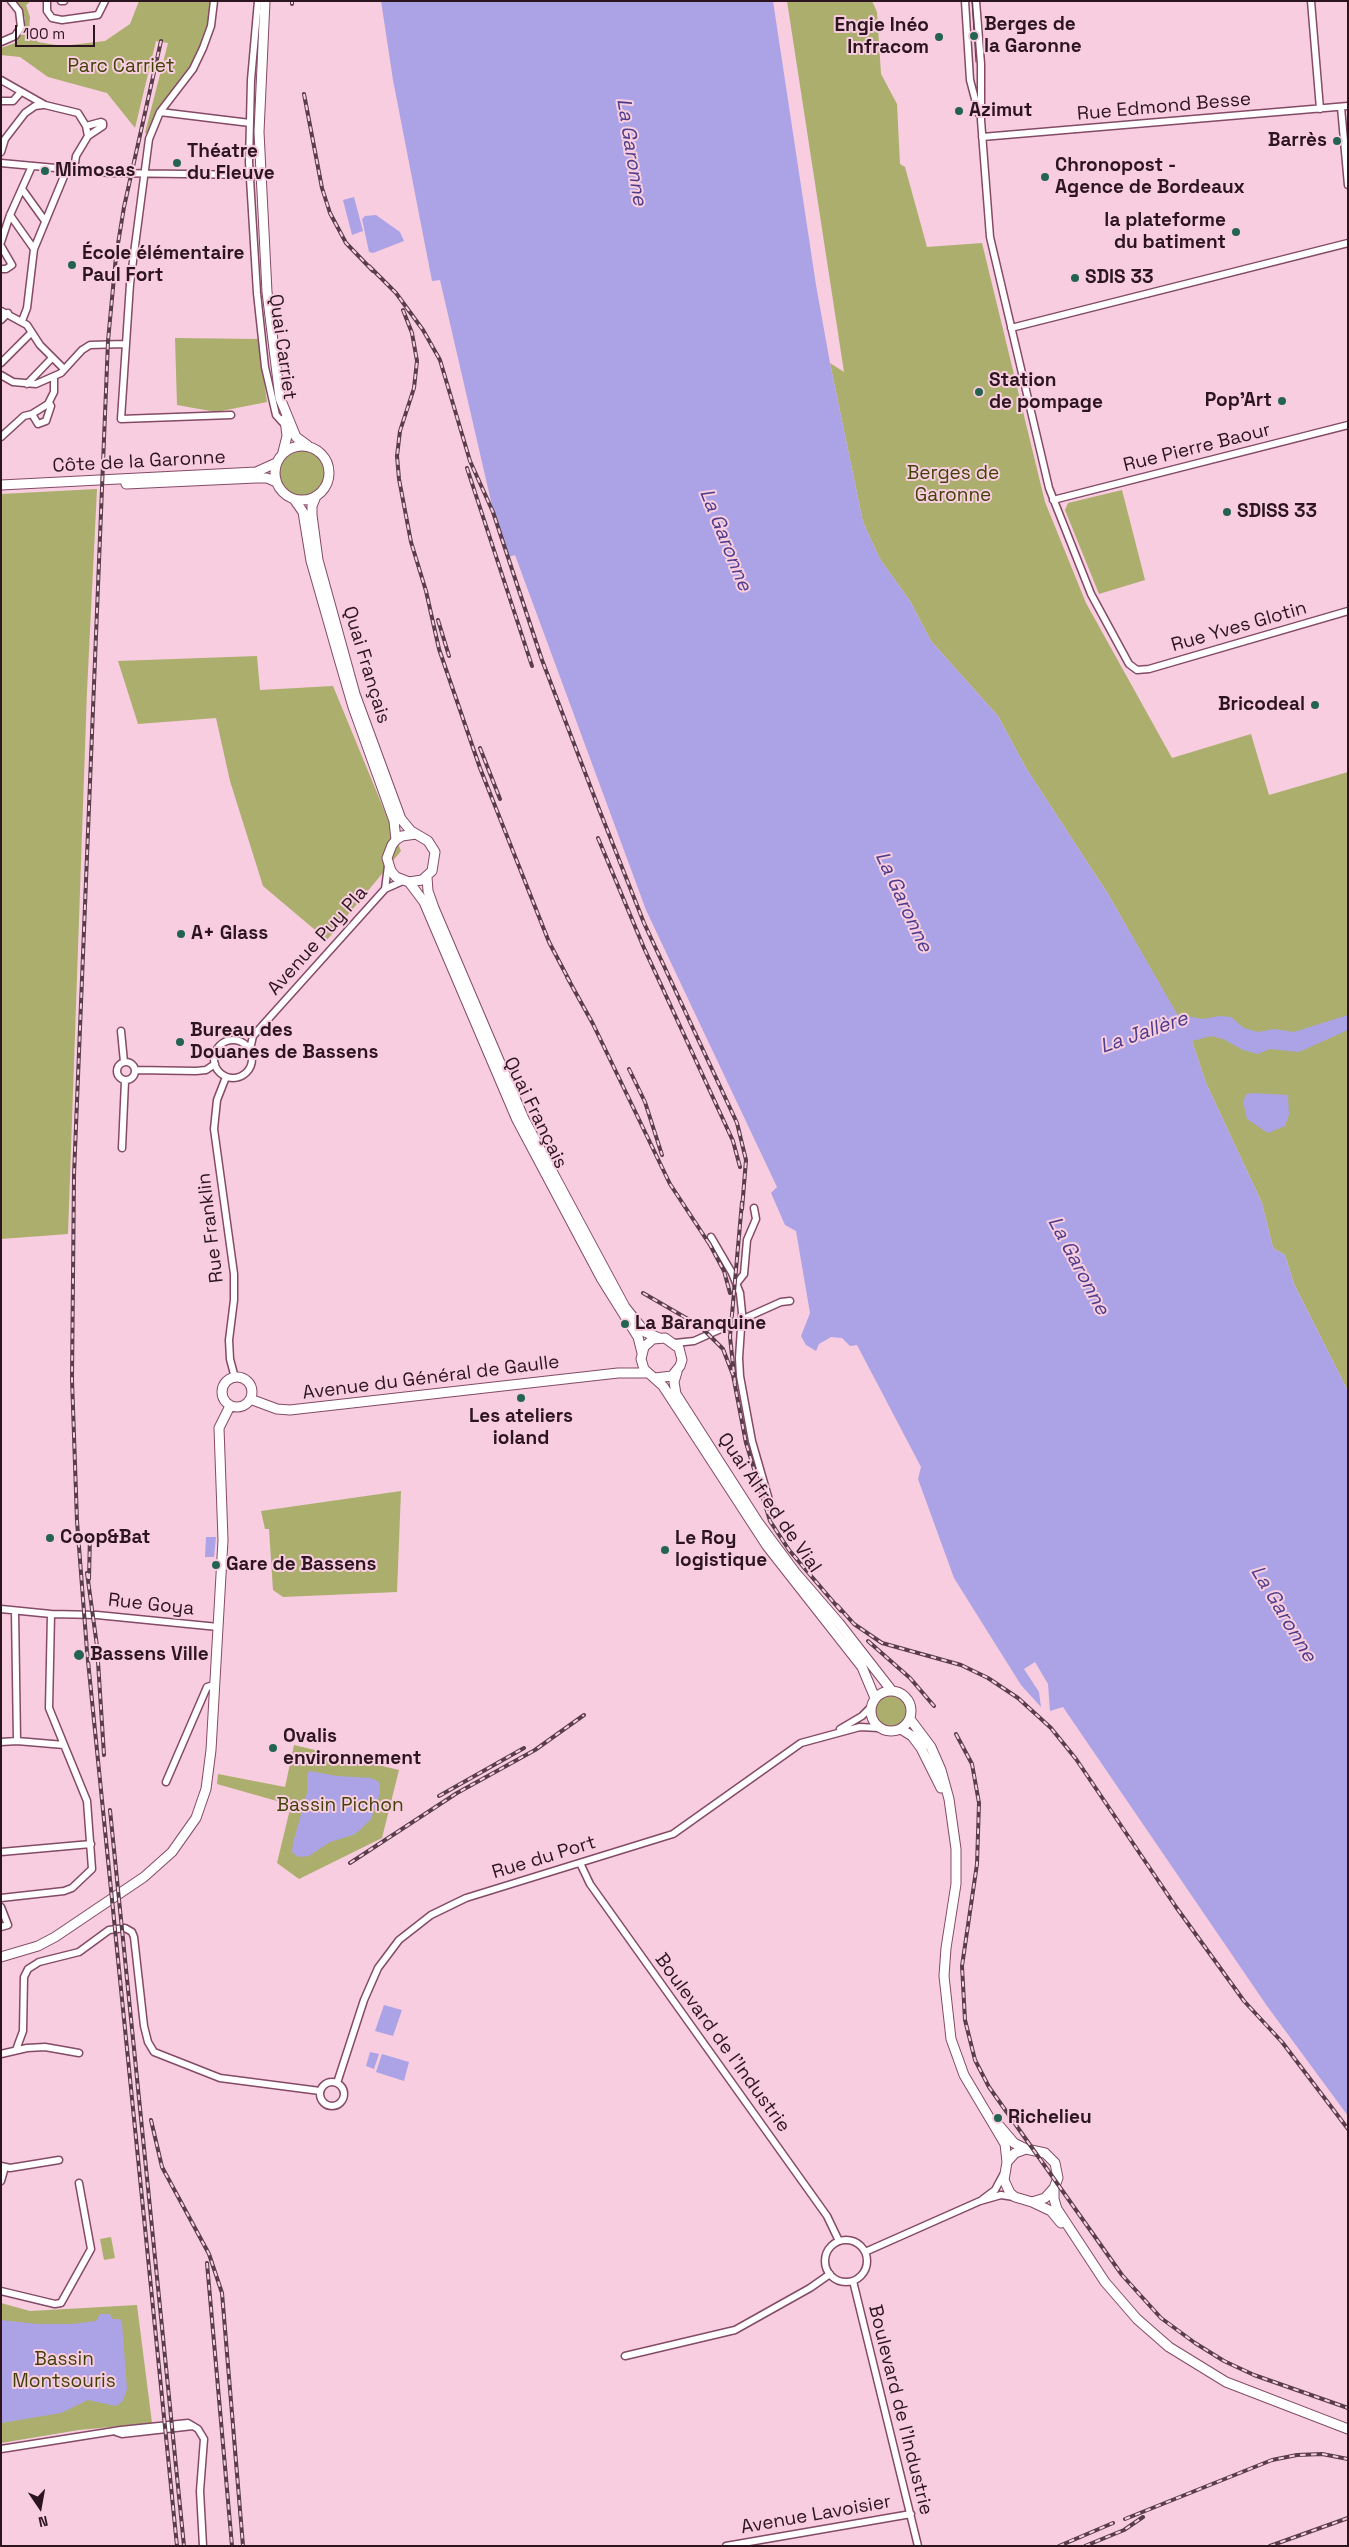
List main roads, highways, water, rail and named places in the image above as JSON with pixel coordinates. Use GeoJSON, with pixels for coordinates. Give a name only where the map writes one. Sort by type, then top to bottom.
{"type":"FeatureCollection","features":[{"type":"Feature","properties":{"kind":"main road","name":"Quai Carriet"},"geometry":{"type":"LineString","coordinates":[[265,1],[259,132],[254,175],[263,231],[274,364],[284,414],[286,436],[283,452]]}},
{"type":"Feature","properties":{"kind":"main road","name":"Quai Carriet"},"geometry":{"type":"LineString","coordinates":[[284,414],[296,437],[306,445]]}},
{"type":"Feature","properties":{"kind":"main road"},"geometry":{"type":"LineString","coordinates":[[298,445],[306,445],[321,453],[329,468],[327,484],[316,496],[309,499],[294,499],[280,490],[276,482],[276,463],[283,452],[298,445]]}},
{"type":"Feature","properties":{"kind":"main road","name":"Côte de la Garonne"},"geometry":{"type":"LineString","coordinates":[[1,485],[256,472],[276,463]]}},
{"type":"Feature","properties":{"kind":"main road","name":"Côte de la Garonne"},"geometry":{"type":"LineString","coordinates":[[1,490],[256,478],[267,478],[276,482]]}},
{"type":"Feature","properties":{"kind":"main road","name":"Quai Français"},"geometry":{"type":"LineString","coordinates":[[316,496],[312,506],[312,515],[318,560],[355,694],[401,819],[416,834]]}},
{"type":"Feature","properties":{"kind":"main road","name":"Quai Français"},"geometry":{"type":"LineString","coordinates":[[294,499],[303,512],[311,561],[341,668],[394,821],[396,840]]}},
{"type":"Feature","properties":{"kind":"main road"},"geometry":{"type":"LineString","coordinates":[[409,834],[416,834],[428,841],[435,852],[435,865],[427,877],[406,882],[391,872],[388,864],[388,851],[396,840],[409,834]]}},
{"type":"Feature","properties":{"kind":"main road","name":"Quai Français"},"geometry":{"type":"LineString","coordinates":[[427,877],[428,891],[434,908],[524,1119],[625,1307],[645,1332],[659,1338]]}},
{"type":"Feature","properties":{"kind":"main road","name":"Quai Français"},"geometry":{"type":"LineString","coordinates":[[406,882],[424,902],[517,1120],[610,1294],[638,1337],[641,1356]]}},
{"type":"Feature","properties":{"kind":"main road"},"geometry":{"type":"LineString","coordinates":[[659,1338],[675,1343],[679,1348],[682,1360],[677,1372],[667,1378],[651,1376],[641,1356],[648,1343],[659,1338]]}},
{"type":"Feature","properties":{"kind":"main road","name":"Avenue du Général de Gaulle"},"geometry":{"type":"LineString","coordinates":[[618,1373],[641,1356]]}},
{"type":"Feature","properties":{"kind":"main road","name":"Quai Alfred de Vial"},"geometry":{"type":"LineString","coordinates":[[677,1372],[674,1382],[676,1394],[758,1522],[795,1572],[839,1623],[892,1691]]}},
{"type":"Feature","properties":{"kind":"main road","name":"Avenue du Général de Gaulle"},"geometry":{"type":"LineString","coordinates":[[250,1399],[277,1410],[302,1410],[618,1373],[651,1376]]}},
{"type":"Feature","properties":{"kind":"main road","name":"Quai Alfred de Vial"},"geometry":{"type":"LineString","coordinates":[[651,1376],[663,1386],[767,1546],[862,1667],[873,1702]]}},
{"type":"Feature","properties":{"kind":"main road"},"geometry":{"type":"LineString","coordinates":[[235,1378],[247,1382],[251,1390],[250,1399],[239,1407],[230,1406],[223,1399],[222,1390],[226,1382],[235,1378]]}},
{"type":"Feature","properties":{"kind":"main road"},"geometry":{"type":"LineString","coordinates":[[1,1957],[38,1946],[56,1936],[144,1876],[172,1852],[191,1828],[201,1804],[209,1771],[218,1628],[223,1514],[219,1428],[230,1406]]}},
{"type":"Feature","properties":{"kind":"main road"},"geometry":{"type":"LineString","coordinates":[[892,1691],[907,1699],[911,1709],[910,1719],[901,1729],[890,1732],[879,1728],[871,1716],[873,1702],[880,1694],[892,1691]]}},
{"type":"Feature","properties":{"kind":"main road"},"geometry":{"type":"LineString","coordinates":[[910,1719],[926,1740],[938,1761],[949,1799],[957,1871],[944,1966],[946,2013],[958,2062],[1005,2144],[1007,2162],[1004,2174],[1006,2187],[1015,2198],[1032,2202],[1051,2211],[1125,2306],[1168,2347],[1226,2382],[1348,2430]]}},
{"type":"Feature","properties":{"kind":"main road"},"geometry":{"type":"LineString","coordinates":[[901,1729],[915,1740],[926,1755],[937,1778],[951,1819]]}},
{"type":"Feature","properties":{"kind":"main road"},"geometry":{"type":"LineString","coordinates":[[985,2110],[1010,2140],[1026,2149]]}},
{"type":"Feature","properties":{"kind":"main road"},"geometry":{"type":"LineString","coordinates":[[1007,2162],[1015,2153],[1026,2149],[1039,2150],[1050,2157],[1057,2170],[1054,2188],[1056,2206],[1083,2250]]}},
{"type":"Feature","properties":{"kind":"main road"},"geometry":{"type":"LineString","coordinates":[[1032,2202],[1045,2198],[1054,2188]]}},
{"type":"Feature","properties":{"kind":"main road"},"geometry":{"type":"LineString","coordinates":[[1294,2408],[1348,2423]]}},
{"type":"Feature","properties":{"kind":"water"},"geometry":{"type":"Polygon","coordinates":[[[381,1],[773,1],[816,285],[830,363],[863,522],[880,559],[910,601],[931,641],[998,716],[1026,768],[1108,894],[1177,1014],[1202,1019],[1220,1016],[1231,1017],[1244,1028],[1258,1032],[1274,1029],[1294,1032],[1348,1015],[1348,1030],[1299,1052],[1270,1049],[1258,1054],[1243,1050],[1223,1039],[1211,1036],[1192,1041],[1206,1083],[1262,1203],[1273,1248],[1285,1255],[1294,1284],[1348,1391],[1348,2116],[1267,2006],[1063,1707],[1050,1711],[1048,1684],[1035,1662],[1024,1669],[1039,1692],[1041,1707],[1021,1685],[954,1578],[918,1479],[921,1467],[857,1345],[850,1346],[842,1338],[831,1337],[819,1344],[816,1351],[806,1345],[801,1336],[810,1313],[796,1231],[785,1225],[771,1193],[777,1187],[646,910],[515,555],[509,557],[493,510],[440,280],[432,281],[393,80],[381,1]]]}},
{"type":"Feature","properties":{"kind":"water"},"geometry":{"type":"Polygon","coordinates":[[[354,197],[363,231],[352,235],[343,200],[354,197]]]}},
{"type":"Feature","properties":{"kind":"water"},"geometry":{"type":"Polygon","coordinates":[[[376,215],[400,232],[404,241],[373,253],[369,252],[362,219],[365,216],[376,215]]]}},
{"type":"Feature","properties":{"kind":"water"},"geometry":{"type":"Polygon","coordinates":[[[1251,1093],[1288,1095],[1289,1115],[1285,1126],[1268,1133],[1247,1119],[1243,1101],[1246,1095],[1251,1093]]]}},
{"type":"Feature","properties":{"kind":"water"},"geometry":{"type":"Polygon","coordinates":[[[206,1537],[216,1537],[214,1557],[205,1557],[206,1537]]]}},
{"type":"Feature","properties":{"kind":"water","name":"Bassin Pichon"},"geometry":{"type":"Polygon","coordinates":[[[309,1771],[337,1776],[371,1778],[379,1782],[380,1794],[371,1819],[359,1831],[353,1835],[330,1842],[309,1856],[298,1857],[292,1852],[293,1843],[307,1793],[307,1776],[309,1771]]]}},
{"type":"Feature","properties":{"kind":"water"},"geometry":{"type":"Polygon","coordinates":[[[384,2005],[402,2010],[393,2036],[375,2031],[384,2005]]]}},
{"type":"Feature","properties":{"kind":"water"},"geometry":{"type":"Polygon","coordinates":[[[370,2052],[379,2054],[374,2069],[366,2066],[370,2052]]]}},
{"type":"Feature","properties":{"kind":"water"},"geometry":{"type":"Polygon","coordinates":[[[382,2054],[409,2062],[404,2081],[376,2072],[382,2054]]]}},
{"type":"Feature","properties":{"kind":"water","name":"Bassin Montsouris"},"geometry":{"type":"Polygon","coordinates":[[[100,2314],[110,2314],[112,2319],[120,2319],[122,2323],[127,2389],[123,2401],[116,2406],[88,2400],[61,2413],[1,2423],[1,2320],[37,2324],[72,2324],[96,2321],[100,2314]]]}},
{"type":"Feature","properties":{"kind":"tram line"},"geometry":{"type":"LineString","coordinates":[[972,1],[976,62]]}},
{"type":"Feature","properties":{"kind":"railway"},"geometry":{"type":"LineString","coordinates":[[161,41],[124,207],[116,256],[108,341],[74,1175],[72,1379],[77,1521],[87,1651],[177,2546]]}},
{"type":"Feature","properties":{"kind":"railway"},"geometry":{"type":"LineString","coordinates":[[304,94],[322,188],[330,213],[346,243],[373,271]]}},
{"type":"Feature","properties":{"kind":"railway"},"geometry":{"type":"LineString","coordinates":[[369,266],[396,293],[423,330],[440,360],[470,461],[493,512],[542,660],[599,809],[644,923],[737,1123],[746,1160],[742,1209]]}},
{"type":"Feature","properties":{"kind":"railway"},"geometry":{"type":"LineString","coordinates":[[403,310],[412,333],[417,361],[414,388],[400,431],[397,456],[399,479],[411,542],[426,591],[439,649],[480,768],[549,942],[570,982]]}},
{"type":"Feature","properties":{"kind":"railway"},"geometry":{"type":"LineString","coordinates":[[467,468],[532,666]]}},
{"type":"Feature","properties":{"kind":"railway"},"geometry":{"type":"LineString","coordinates":[[438,620],[449,656]]}},
{"type":"Feature","properties":{"kind":"railway"},"geometry":{"type":"LineString","coordinates":[[480,748],[500,799]]}},
{"type":"Feature","properties":{"kind":"railway"},"geometry":{"type":"LineString","coordinates":[[598,838],[644,948],[733,1141],[740,1167]]}},
{"type":"Feature","properties":{"kind":"railway"},"geometry":{"type":"LineString","coordinates":[[567,977],[593,1024],[670,1184],[712,1248]]}},
{"type":"Feature","properties":{"kind":"railway"},"geometry":{"type":"LineString","coordinates":[[629,1069],[645,1102],[662,1155]]}},
{"type":"Feature","properties":{"kind":"railway"},"geometry":{"type":"LineString","coordinates":[[735,1383],[730,1337],[742,1202]]}},
{"type":"Feature","properties":{"kind":"railway"},"geometry":{"type":"LineString","coordinates":[[709,1243],[724,1271],[730,1293]]}},
{"type":"Feature","properties":{"kind":"railway"},"geometry":{"type":"LineString","coordinates":[[643,1293],[700,1326],[723,1349],[733,1375],[746,1443],[770,1521],[789,1550],[841,1611]]}},
{"type":"Feature","properties":{"kind":"railway"},"geometry":{"type":"LineString","coordinates":[[89,1579],[90,1534]]}},
{"type":"Feature","properties":{"kind":"railway"},"geometry":{"type":"LineString","coordinates":[[87,1573],[97,1646],[104,1755]]}},
{"type":"Feature","properties":{"kind":"railway"},"geometry":{"type":"LineString","coordinates":[[837,1605],[854,1624],[882,1643],[961,1665],[988,1678],[1018,1698],[1051,1728],[1076,1759],[1176,1907],[1244,2001],[1282,2042],[1348,2129]]}},
{"type":"Feature","properties":{"kind":"railway"},"geometry":{"type":"LineString","coordinates":[[868,1641],[910,1678],[934,1706]]}},
{"type":"Feature","properties":{"kind":"railway"},"geometry":{"type":"LineString","coordinates":[[350,1863],[457,1793],[535,1750],[584,1715]]}},
{"type":"Feature","properties":{"kind":"railway"},"geometry":{"type":"LineString","coordinates":[[956,1734],[972,1764],[979,1803],[977,1864],[962,1966],[965,2020],[975,2060],[989,2087],[1122,2275],[1161,2318],[1224,2361],[1254,2375],[1348,2408]]}},
{"type":"Feature","properties":{"kind":"railway"},"geometry":{"type":"LineString","coordinates":[[439,1796],[524,1748]]}},
{"type":"Feature","properties":{"kind":"railway"},"geometry":{"type":"LineString","coordinates":[[110,1810],[184,2546]]}},
{"type":"Feature","properties":{"kind":"railway"},"geometry":{"type":"LineString","coordinates":[[151,2120],[162,2167],[209,2254],[222,2293],[243,2546]]}},
{"type":"Feature","properties":{"kind":"railway"},"geometry":{"type":"LineString","coordinates":[[207,2263],[232,2546]]}},
{"type":"Feature","properties":{"kind":"railway"},"geometry":{"type":"LineString","coordinates":[[1125,2519],[1272,2460],[1297,2455],[1322,2454],[1348,2459]]}},
{"type":"Feature","properties":{"kind":"railway"},"geometry":{"type":"LineString","coordinates":[[1085,2546],[1124,2530],[1143,2517]]}},
{"type":"Feature","properties":{"kind":"railway"},"geometry":{"type":"LineString","coordinates":[[1270,2546],[1348,2518]]}},
{"type":"Feature","properties":{"kind":"railway"},"geometry":{"type":"LineString","coordinates":[[1059,2546],[1113,2523]]}},
{"type":"Feature","properties":{"kind":"place","name":"Berges de la Garonne"},"geometry":{"type":"Point","coordinates":[974,36]}},
{"type":"Feature","properties":{"kind":"place","name":"Engie Inéo Infracom"},"geometry":{"type":"Point","coordinates":[939,37]}},
{"type":"Feature","properties":{"kind":"place","name":"Azimut"},"geometry":{"type":"Point","coordinates":[959,111]}},
{"type":"Feature","properties":{"kind":"place","name":"Barrès"},"geometry":{"type":"Point","coordinates":[1337,141]}},
{"type":"Feature","properties":{"kind":"place","name":"Théatre du Fleuve"},"geometry":{"type":"Point","coordinates":[177,163]}},
{"type":"Feature","properties":{"kind":"place","name":"Mimosas"},"geometry":{"type":"Point","coordinates":[45,171]}},
{"type":"Feature","properties":{"kind":"place","name":"Chronopost - Agence de Bordeaux"},"geometry":{"type":"Point","coordinates":[1045,177]}},
{"type":"Feature","properties":{"kind":"place","name":"la plateforme du batiment"},"geometry":{"type":"Point","coordinates":[1236,232]}},
{"type":"Feature","properties":{"kind":"place","name":"École élémentaire Paul Fort"},"geometry":{"type":"Point","coordinates":[72,265]}},
{"type":"Feature","properties":{"kind":"place","name":"SDIS 33"},"geometry":{"type":"Point","coordinates":[1075,278]}},
{"type":"Feature","properties":{"kind":"place","name":"Station de pompage"},"geometry":{"type":"Point","coordinates":[979,392]}},
{"type":"Feature","properties":{"kind":"place","name":"Pop’Art"},"geometry":{"type":"Point","coordinates":[1282,401]}},
{"type":"Feature","properties":{"kind":"place","name":"SDISS 33"},"geometry":{"type":"Point","coordinates":[1227,512]}},
{"type":"Feature","properties":{"kind":"place","name":"Bricodeal"},"geometry":{"type":"Point","coordinates":[1315,705]}},
{"type":"Feature","properties":{"kind":"place","name":"A+ Glass"},"geometry":{"type":"Point","coordinates":[181,934]}},
{"type":"Feature","properties":{"kind":"place","name":"Bureau des Douanes de Bassens"},"geometry":{"type":"Point","coordinates":[180,1042]}},
{"type":"Feature","properties":{"kind":"place","name":"La Baranquine"},"geometry":{"type":"Point","coordinates":[625,1324]}},
{"type":"Feature","properties":{"kind":"place","name":"Les ateliers ioland"},"geometry":{"type":"Point","coordinates":[521,1398]}},
{"type":"Feature","properties":{"kind":"place","name":"Coop&Bat"},"geometry":{"type":"Point","coordinates":[50,1538]}},
{"type":"Feature","properties":{"kind":"place","name":"Le Roy logistique"},"geometry":{"type":"Point","coordinates":[665,1550]}},
{"type":"Feature","properties":{"kind":"place","name":"Gare de Bassens"},"geometry":{"type":"Point","coordinates":[216,1565]}},
{"type":"Feature","properties":{"kind":"place","name":"Bassens Ville"},"geometry":{"type":"Point","coordinates":[79,1655]}},
{"type":"Feature","properties":{"kind":"place","name":"Ovalis environnement"},"geometry":{"type":"Point","coordinates":[273,1748]}},
{"type":"Feature","properties":{"kind":"place","name":"Richelieu"},"geometry":{"type":"Point","coordinates":[998,2118]}},
{"type":"Feature","properties":{"kind":"park label","name":"Parc Carriet"},"geometry":{"type":"Point","coordinates":[121,67]}},
{"type":"Feature","properties":{"kind":"park label","name":"Berges de Garonne"},"geometry":{"type":"Point","coordinates":[953,485]}},
{"type":"Feature","properties":{"kind":"water label","name":"La Garonne"},"geometry":{"type":"Point","coordinates":[631,152]}},
{"type":"Feature","properties":{"kind":"water label","name":"La Garonne"},"geometry":{"type":"Point","coordinates":[725,540]}},
{"type":"Feature","properties":{"kind":"water label","name":"La Garonne"},"geometry":{"type":"Point","coordinates":[903,902]}},
{"type":"Feature","properties":{"kind":"water label","name":"La Jallère"},"geometry":{"type":"Point","coordinates":[1144,1033]}},
{"type":"Feature","properties":{"kind":"water label","name":"La Garonne"},"geometry":{"type":"Point","coordinates":[1078,1266]}},
{"type":"Feature","properties":{"kind":"water label","name":"La Garonne"},"geometry":{"type":"Point","coordinates":[1283,1614]}}]}
